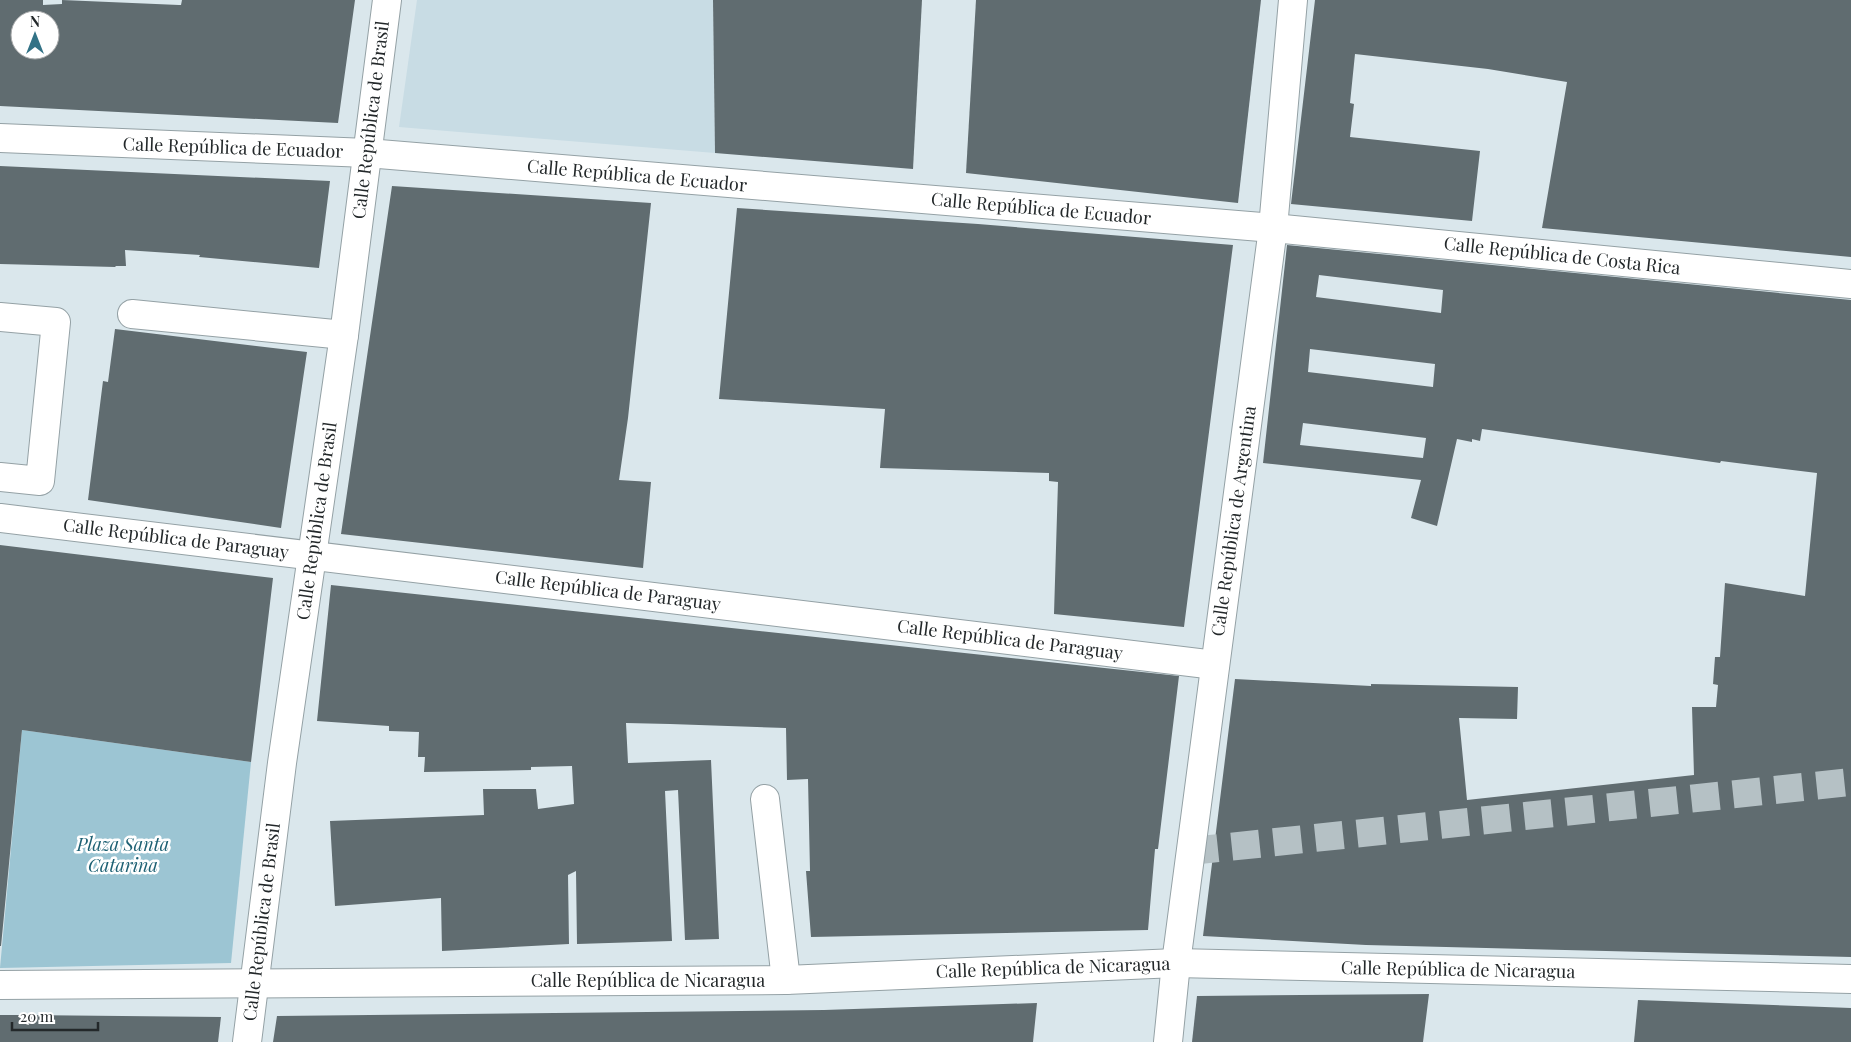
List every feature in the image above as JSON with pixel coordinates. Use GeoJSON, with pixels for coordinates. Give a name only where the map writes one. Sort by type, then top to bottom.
{"type":"FeatureCollection","features":[{"type":"Feature","properties":{"kind":"street","name":"Calle República de Brasil"},"geometry":{"type":"LineString","coordinates":[[247,1042],[282,763],[344,335],[386,0]]}},
{"type":"Feature","properties":{"kind":"street","name":"Calle República de Argentina"},"geometry":{"type":"LineString","coordinates":[[1168,1042],[1176,963],[1273,228],[1294,0]]}},
{"type":"Feature","properties":{"kind":"street","name":"Calle República de Ecuador"},"geometry":{"type":"LineString","coordinates":[[0,138],[367,153],[1273,228]]}},
{"type":"Feature","properties":{"kind":"street","name":"Calle República de Costa Rica"},"geometry":{"type":"LineString","coordinates":[[1273,228],[1851,284]]}},
{"type":"Feature","properties":{"kind":"street"},"geometry":{"type":"LineString","coordinates":[[132,314],[344,335]]}},
{"type":"Feature","properties":{"kind":"street"},"geometry":{"type":"LineString","coordinates":[[0,317],[56,322],[40,480],[0,478]]}},
{"type":"Feature","properties":{"kind":"street","name":"Calle República de Paraguay"},"geometry":{"type":"LineString","coordinates":[[0,518],[1215,665]]}},
{"type":"Feature","properties":{"kind":"street"},"geometry":{"type":"LineString","coordinates":[[765,799],[786,980]]}},
{"type":"Feature","properties":{"kind":"street","name":"Calle República de Nicaragua"},"geometry":{"type":"LineString","coordinates":[[0,985],[786,980],[1176,963],[1851,979]]}},
{"type":"Feature","properties":{"kind":"shaded area"},"geometry":{"type":"Polygon","coordinates":[[[417,0],[713,0],[715,153],[399,127],[417,0]]]}},
{"type":"Feature","properties":{"kind":"green space","name":"Plaza Santa Catarina"},"geometry":{"type":"Polygon","coordinates":[[[22,730],[251,762],[231,963],[0,968],[22,730]]]}},
{"type":"Feature","properties":{"kind":"building"},"geometry":{"type":"Polygon","coordinates":[[[0,0],[43,0],[43,5],[62,4],[62,0],[181,5],[182,0],[355,0],[338,123],[0,106],[0,0]]]}},
{"type":"Feature","properties":{"kind":"building"},"geometry":{"type":"Polygon","coordinates":[[[713,0],[922,0],[913,169],[715,153],[713,0]]]}},
{"type":"Feature","properties":{"kind":"building"},"geometry":{"type":"Polygon","coordinates":[[[976,0],[1261,0],[1238,203],[966,173],[976,0]]]}},
{"type":"Feature","properties":{"kind":"building"},"geometry":{"type":"Polygon","coordinates":[[[1315,0],[1851,0],[1851,257],[1542,228],[1567,82],[1488,69],[1355,54],[1350,103],[1354,104],[1350,137],[1480,151],[1472,221],[1291,204],[1315,0]]]}},
{"type":"Feature","properties":{"kind":"building"},"geometry":{"type":"Polygon","coordinates":[[[0,166],[330,181],[319,268],[199,257],[200,255],[125,250],[126,266],[0,264],[0,166]]]}},
{"type":"Feature","properties":{"kind":"building"},"geometry":{"type":"Polygon","coordinates":[[[392,186],[651,203],[628,418],[619,480],[651,482],[643,568],[341,534],[392,186]]]}},
{"type":"Feature","properties":{"kind":"building"},"geometry":{"type":"Polygon","coordinates":[[[737,208],[978,224],[1233,245],[1184,627],[1054,614],[1058,482],[1049,481],[1049,473],[880,468],[885,409],[719,399],[737,208]]]}},
{"type":"Feature","properties":{"kind":"building"},"geometry":{"type":"Polygon","coordinates":[[[1287,245],[1851,300],[1851,957],[1366,945],[1203,936],[1235,679],[1371,686],[1371,684],[1518,687],[1517,719],[1459,718],[1467,800],[1694,775],[1692,707],[1716,707],[1718,685],[1713,684],[1715,657],[1720,657],[1725,583],[1805,596],[1817,473],[1721,461],[1720,463],[1482,429],[1480,441],[1472,439],[1472,442],[1457,439],[1437,526],[1411,518],[1421,480],[1263,463],[1287,245]],[[1319,275],[1316,297],[1441,313],[1443,290],[1319,275]],[[1310,349],[1308,372],[1433,387],[1435,364],[1310,349]],[[1303,423],[1300,445],[1423,458],[1426,438],[1303,423]]]}},
{"type":"Feature","properties":{"kind":"building"},"geometry":{"type":"Polygon","coordinates":[[[115,329],[307,352],[281,528],[88,500],[103,381],[108,382],[115,329]]]}},
{"type":"Feature","properties":{"kind":"building"},"geometry":{"type":"Polygon","coordinates":[[[0,545],[273,578],[251,762],[22,730],[1,946],[0,946],[0,545]]]}},
{"type":"Feature","properties":{"kind":"building"},"geometry":{"type":"Polygon","coordinates":[[[331,585],[1179,676],[1158,849],[1155,849],[1148,930],[811,937],[806,871],[810,871],[808,779],[787,780],[786,728],[670,724],[626,723],[628,763],[711,760],[719,939],[685,940],[678,790],[665,791],[672,941],[577,944],[576,871],[568,875],[569,944],[442,951],[441,898],[335,906],[330,821],[484,815],[483,789],[536,789],[538,809],[574,804],[572,766],[531,767],[531,770],[424,772],[425,757],[418,757],[419,732],[389,731],[389,726],[317,721],[331,585]]]}},
{"type":"Feature","properties":{"kind":"building"},"geometry":{"type":"Polygon","coordinates":[[[1429,994],[1423,1042],[1192,1042],[1197,996],[1429,994]]]}},
{"type":"Feature","properties":{"kind":"building"},"geometry":{"type":"Polygon","coordinates":[[[1638,1000],[1851,1008],[1851,1042],[1634,1042],[1638,1000]]]}},
{"type":"Feature","properties":{"kind":"building"},"geometry":{"type":"Polygon","coordinates":[[[1037,1003],[1033,1042],[273,1042],[277,1016],[824,1010],[1037,1003]]]}},
{"type":"Feature","properties":{"kind":"building"},"geometry":{"type":"Polygon","coordinates":[[[0,1015],[221,1017],[218,1042],[0,1042],[0,1015]]]}},
{"type":"Feature","properties":{"kind":"tunnel"},"geometry":{"type":"LineString","coordinates":[[1190,851],[1851,782]]}}]}
